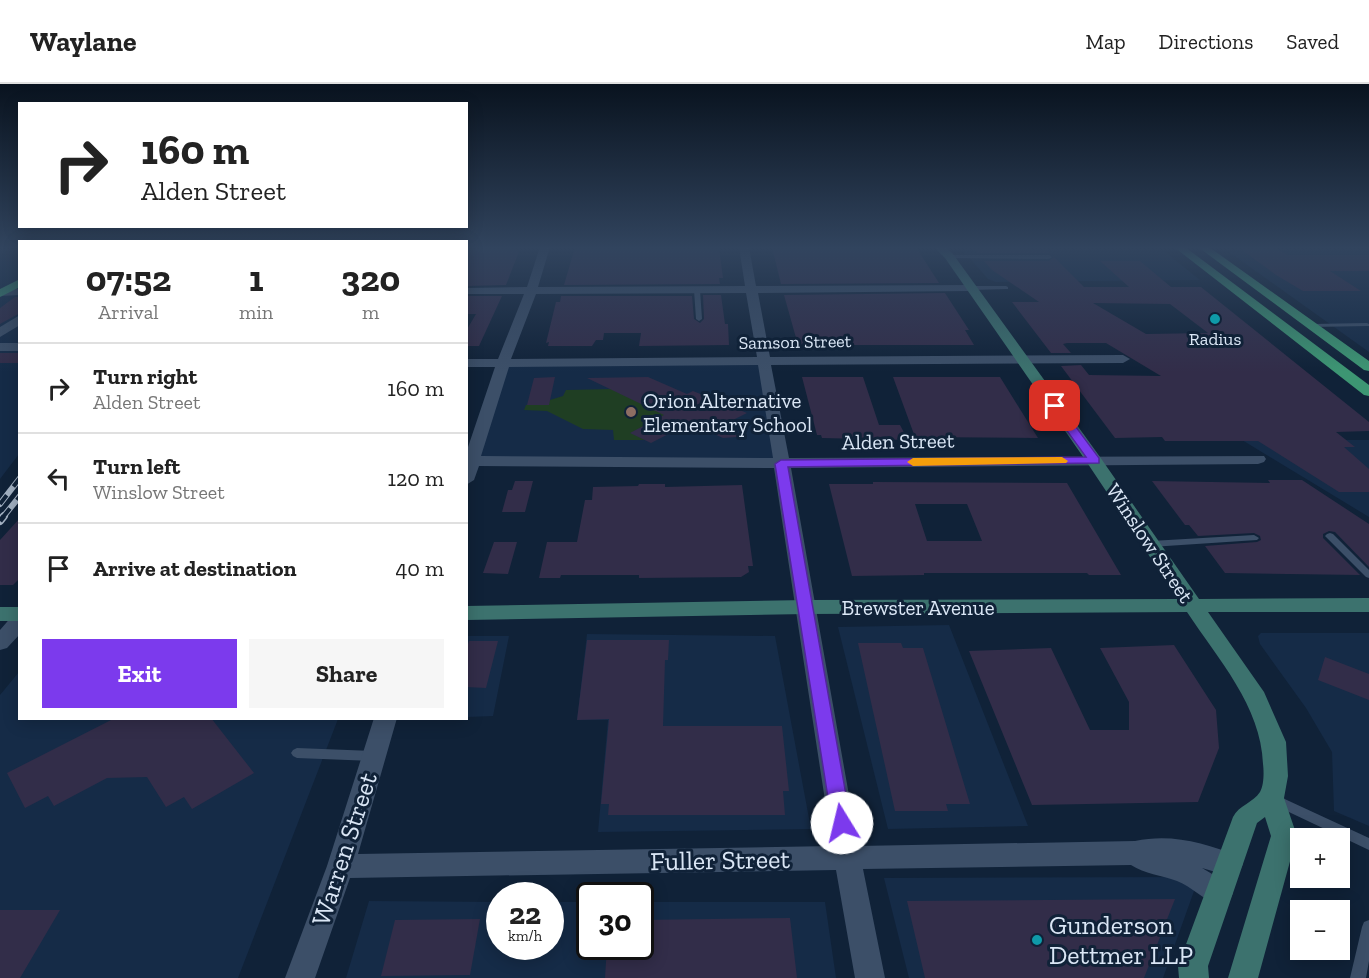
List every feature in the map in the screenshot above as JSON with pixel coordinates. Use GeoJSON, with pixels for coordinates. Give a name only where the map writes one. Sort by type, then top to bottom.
{"type":"FeatureCollection","features":[{"type":"Feature","properties":{"kind":"main road"},"geometry":{"type":"LineString","coordinates":[[1233,289],[1369,392]]}},
{"type":"Feature","properties":{"kind":"main road"},"geometry":{"type":"LineString","coordinates":[[1234,289],[1278,314],[1312,326]]}},
{"type":"Feature","properties":{"kind":"main road"},"geometry":{"type":"LineString","coordinates":[[1261,289],[1369,367]]}},
{"type":"Feature","properties":{"kind":"street"},"geometry":{"type":"LineString","coordinates":[[752,289],[807,607],[847,858],[870,978]]}},
{"type":"Feature","properties":{"kind":"street"},"geometry":{"type":"LineString","coordinates":[[468,291],[813,289]]}},
{"type":"Feature","properties":{"kind":"street","name":"Winslow Street"},"geometry":{"type":"LineString","coordinates":[[971,289],[1094,460],[1256,698],[1274,742],[1276,776],[1271,798],[1284,836],[1243,978]]}},
{"type":"Feature","properties":{"kind":"street"},"geometry":{"type":"LineString","coordinates":[[0,290],[18,292]]}},
{"type":"Feature","properties":{"kind":"street"},"geometry":{"type":"LineString","coordinates":[[470,461],[503,363],[531,291]]}},
{"type":"Feature","properties":{"kind":"street"},"geometry":{"type":"LineString","coordinates":[[0,333],[18,320]]}},
{"type":"Feature","properties":{"kind":"street"},"geometry":{"type":"LineString","coordinates":[[0,347],[18,347]]}},
{"type":"Feature","properties":{"kind":"street","name":"Samson Street"},"geometry":{"type":"LineString","coordinates":[[468,363],[1124,359]]}},
{"type":"Feature","properties":{"kind":"street","name":"Alden Street"},"geometry":{"type":"LineString","coordinates":[[470,461],[781,464],[1258,459]]}},
{"type":"Feature","properties":{"kind":"street","name":"Brewster Avenue"},"geometry":{"type":"LineString","coordinates":[[468,613],[807,607],[1369,605]]}},
{"type":"Feature","properties":{"kind":"street"},"geometry":{"type":"LineString","coordinates":[[0,614],[18,614]]}},
{"type":"Feature","properties":{"kind":"street"},"geometry":{"type":"LineString","coordinates":[[0,643],[18,622]]}},
{"type":"Feature","properties":{"kind":"street","name":"Warren Street"},"geometry":{"type":"LineString","coordinates":[[300,978],[341,866],[385,720]]}},
{"type":"Feature","properties":{"kind":"street"},"geometry":{"type":"LineString","coordinates":[[1194,978],[1193,966],[1246,817],[1271,798]]}},
{"type":"Feature","properties":{"kind":"street","name":"Fuller Street"},"geometry":{"type":"LineString","coordinates":[[341,866],[1135,853],[1150,849],[1172,848],[1229,864]]}},
{"type":"Feature","properties":{"kind":"street","name":"Fuller Street"},"geometry":{"type":"LineString","coordinates":[[1135,853],[1148,861],[1186,872],[1219,892]]}},
{"type":"Feature","properties":{"kind":"lane"},"geometry":{"type":"LineString","coordinates":[[697,290],[699,319]]}},
{"type":"Feature","properties":{"kind":"lane"},"geometry":{"type":"LineString","coordinates":[[1312,326],[1367,325]]}},
{"type":"Feature","properties":{"kind":"lane"},"geometry":{"type":"LineString","coordinates":[[1330,536],[1369,575]]}},
{"type":"Feature","properties":{"kind":"lane"},"geometry":{"type":"LineString","coordinates":[[1151,544],[1254,538]]}},
{"type":"Feature","properties":{"kind":"lane"},"geometry":{"type":"LineString","coordinates":[[297,753],[374,756]]}},
{"type":"Feature","properties":{"kind":"lane"},"geometry":{"type":"LineString","coordinates":[[1271,798],[1369,844]]}},
{"type":"Feature","properties":{"kind":"lane"},"geometry":{"type":"LineString","coordinates":[[1358,978],[1369,927]]}},
{"type":"Feature","properties":{"kind":"shaded area"},"geometry":{"type":"Polygon","coordinates":[[[0,289],[18,289],[18,455],[0,479],[0,289]]]}},
{"type":"Feature","properties":{"kind":"shaded area"},"geometry":{"type":"Polygon","coordinates":[[[1280,289],[1369,289],[1369,352],[1280,289]]]}},
{"type":"Feature","properties":{"kind":"shaded area","name":"Orion Alternative Elementary School"},"geometry":{"type":"Polygon","coordinates":[[[765,361],[781,463],[474,461],[503,363],[765,361]]]}},
{"type":"Feature","properties":{"kind":"shaded area"},"geometry":{"type":"Polygon","coordinates":[[[1242,440],[1369,440],[1369,517],[1242,440]]]}},
{"type":"Feature","properties":{"kind":"shaded area"},"geometry":{"type":"Polygon","coordinates":[[[949,625],[1028,826],[888,829],[838,627],[949,625]]]}},
{"type":"Feature","properties":{"kind":"shaded area"},"geometry":{"type":"Polygon","coordinates":[[[1261,633],[1369,633],[1369,826],[1334,811],[1332,752],[1306,708],[1260,644],[1258,636],[1261,633]]]}},
{"type":"Feature","properties":{"kind":"shaded area"},"geometry":{"type":"Polygon","coordinates":[[[587,634],[775,636],[811,829],[598,832],[608,720],[577,720],[587,634]]]}},
{"type":"Feature","properties":{"kind":"shaded area"},"geometry":{"type":"Polygon","coordinates":[[[468,636],[509,636],[493,716],[468,717],[468,636]]]}},
{"type":"Feature","properties":{"kind":"shaded area"},"geometry":{"type":"Polygon","coordinates":[[[18,673],[18,720],[338,720],[238,978],[0,978],[0,695],[18,673]]]}},
{"type":"Feature","properties":{"kind":"shaded area","name":"Gunderson Dettmer LLP"},"geometry":{"type":"Polygon","coordinates":[[[1199,877],[1163,978],[909,978],[884,878],[1199,877]]]}},
{"type":"Feature","properties":{"kind":"shaded area"},"geometry":{"type":"Polygon","coordinates":[[[369,901],[486,902],[486,960],[564,960],[564,902],[576,902],[576,960],[654,960],[654,902],[825,902],[836,978],[346,978],[369,901]]]}},
{"type":"Feature","properties":{"kind":"green space"},"geometry":{"type":"Polygon","coordinates":[[[615,389],[652,410],[669,413],[631,433],[645,440],[614,440],[613,430],[583,429],[547,411],[524,410],[526,405],[548,405],[550,400],[563,396],[566,390],[615,389]]]}},
{"type":"Feature","properties":{"kind":"building"},"geometry":{"type":"Polygon","coordinates":[[[1019,289],[1203,289],[1369,422],[1369,431],[1336,432],[1355,447],[1344,447],[1369,469],[1369,492],[1339,492],[1258,441],[1165,441],[1162,437],[1115,438],[1061,366],[1081,365],[1089,375],[1161,376],[1106,343],[1067,343],[1063,344],[1071,353],[1051,353],[1012,302],[1039,302],[1019,289]],[[1093,303],[1146,334],[1208,333],[1170,304],[1093,303]]]}},
{"type":"Feature","properties":{"kind":"building"},"geometry":{"type":"Polygon","coordinates":[[[1299,289],[1357,289],[1361,291],[1303,291],[1299,289]]]}},
{"type":"Feature","properties":{"kind":"building"},"geometry":{"type":"Polygon","coordinates":[[[945,293],[969,330],[965,330],[974,345],[798,345],[784,295],[945,293]]]}},
{"type":"Feature","properties":{"kind":"building"},"geometry":{"type":"Polygon","coordinates":[[[703,295],[721,295],[725,324],[728,324],[729,345],[639,346],[641,333],[604,333],[603,340],[596,340],[592,346],[548,346],[549,342],[546,343],[556,302],[560,302],[561,296],[692,296],[694,319],[700,323],[704,319],[703,295]]]}},
{"type":"Feature","properties":{"kind":"building"},"geometry":{"type":"Polygon","coordinates":[[[468,296],[502,296],[479,346],[468,346],[468,328],[476,314],[468,314],[468,296]]]}},
{"type":"Feature","properties":{"kind":"building"},"geometry":{"type":"Polygon","coordinates":[[[18,297],[18,314],[0,324],[0,308],[18,297]]]}},
{"type":"Feature","properties":{"kind":"building"},"geometry":{"type":"Polygon","coordinates":[[[0,353],[18,353],[18,363],[0,363],[0,353]]]}},
{"type":"Feature","properties":{"kind":"building"},"geometry":{"type":"Polygon","coordinates":[[[555,377],[549,405],[527,405],[534,378],[555,377]]]}},
{"type":"Feature","properties":{"kind":"building"},"geometry":{"type":"Polygon","coordinates":[[[648,377],[687,394],[693,391],[747,413],[733,420],[737,437],[723,438],[690,423],[651,443],[630,433],[664,415],[587,378],[648,377]]]}},
{"type":"Feature","properties":{"kind":"building"},"geometry":{"type":"Polygon","coordinates":[[[802,377],[863,377],[879,425],[900,425],[908,440],[822,438],[821,435],[817,435],[802,377]]]}},
{"type":"Feature","properties":{"kind":"building"},"geometry":{"type":"Polygon","coordinates":[[[893,377],[1000,377],[1038,438],[915,437],[893,377]]]}},
{"type":"Feature","properties":{"kind":"building"},"geometry":{"type":"Polygon","coordinates":[[[1268,480],[1302,480],[1369,524],[1369,567],[1335,532],[1329,531],[1323,534],[1323,538],[1360,575],[1225,573],[1205,546],[1257,542],[1261,540],[1260,536],[1254,533],[1198,536],[1189,525],[1185,525],[1152,481],[1270,483],[1268,480]]]}},
{"type":"Feature","properties":{"kind":"building"},"geometry":{"type":"Polygon","coordinates":[[[515,481],[533,481],[525,512],[502,512],[508,490],[512,490],[515,481]]]}},
{"type":"Feature","properties":{"kind":"building"},"geometry":{"type":"Polygon","coordinates":[[[873,482],[1067,483],[1121,575],[924,573],[924,575],[852,576],[829,484],[873,484],[873,482]],[[915,504],[927,541],[982,541],[967,504],[915,504]]]}},
{"type":"Feature","properties":{"kind":"building"},"geometry":{"type":"Polygon","coordinates":[[[639,484],[665,484],[665,487],[742,485],[753,566],[748,566],[749,572],[741,577],[639,578],[639,575],[561,575],[560,578],[539,578],[547,542],[577,542],[585,500],[592,500],[593,487],[638,486],[639,484]]]}},
{"type":"Feature","properties":{"kind":"building"},"geometry":{"type":"Polygon","coordinates":[[[18,520],[18,580],[13,585],[0,585],[0,540],[18,520]]]}},
{"type":"Feature","properties":{"kind":"building"},"geometry":{"type":"Polygon","coordinates":[[[494,542],[517,542],[508,574],[483,573],[494,542]]]}},
{"type":"Feature","properties":{"kind":"building"},"geometry":{"type":"Polygon","coordinates":[[[587,640],[669,640],[668,660],[665,660],[663,726],[782,726],[789,791],[783,791],[785,815],[608,815],[609,804],[601,804],[609,719],[577,720],[587,640]]]}},
{"type":"Feature","properties":{"kind":"building"},"geometry":{"type":"Polygon","coordinates":[[[469,641],[498,641],[486,688],[468,687],[469,641]]]}},
{"type":"Feature","properties":{"kind":"building"},"geometry":{"type":"Polygon","coordinates":[[[858,643],[901,643],[903,648],[923,648],[970,804],[946,804],[948,811],[895,811],[858,643]]]}},
{"type":"Feature","properties":{"kind":"building"},"geometry":{"type":"Polygon","coordinates":[[[1174,645],[1216,710],[1219,748],[1198,802],[1032,805],[969,651],[1051,648],[1090,730],[1129,730],[1129,702],[1100,648],[1174,645]]]}},
{"type":"Feature","properties":{"kind":"building"},"geometry":{"type":"Polygon","coordinates":[[[1325,657],[1369,674],[1369,700],[1318,680],[1325,657]]]}},
{"type":"Feature","properties":{"kind":"building"},"geometry":{"type":"Polygon","coordinates":[[[111,720],[213,720],[254,773],[192,809],[184,797],[166,807],[147,777],[107,778],[54,806],[48,796],[25,808],[7,773],[111,720]]]}},
{"type":"Feature","properties":{"kind":"building","name":"Gunderson Dettmer LLP"},"geometry":{"type":"Polygon","coordinates":[[[1175,899],[1144,978],[925,978],[907,901],[1175,899]]]}},
{"type":"Feature","properties":{"kind":"building"},"geometry":{"type":"Polygon","coordinates":[[[0,910],[60,910],[20,978],[0,978],[0,910]]]}},
{"type":"Feature","properties":{"kind":"building"},"geometry":{"type":"Polygon","coordinates":[[[790,918],[797,978],[605,978],[606,960],[654,960],[654,920],[790,918]]]}},
{"type":"Feature","properties":{"kind":"building"},"geometry":{"type":"Polygon","coordinates":[[[480,919],[470,975],[381,976],[395,920],[480,919]]]}},
{"type":"Feature","properties":{"kind":"railway"},"geometry":{"type":"LineString","coordinates":[[0,504],[18,481]]}},
{"type":"Feature","properties":{"kind":"railway"},"geometry":{"type":"LineString","coordinates":[[3,517],[18,498]]}},
{"type":"Feature","properties":{"kind":"railway"},"geometry":{"type":"LineString","coordinates":[[0,521],[4,516]]}},
{"type":"Feature","properties":{"kind":"slow traffic"},"geometry":{"type":"LineString","coordinates":[[913,462],[1062,461]]}},
{"type":"Feature","properties":{"kind":"place","name":"Radius"},"geometry":{"type":"Point","coordinates":[1215,319]}},
{"type":"Feature","properties":{"kind":"place","name":"Orion Alternative Elementary School"},"geometry":{"type":"Point","coordinates":[631,412]}},
{"type":"Feature","properties":{"kind":"place","name":"Gunderson Dettmer LLP"},"geometry":{"type":"Point","coordinates":[1037,940]}},
{"type":"Feature","properties":{"kind":"route"},"geometry":{"type":"LineString","coordinates":[[842,823],[781,464],[1094,460],[1055,406]]}}]}
